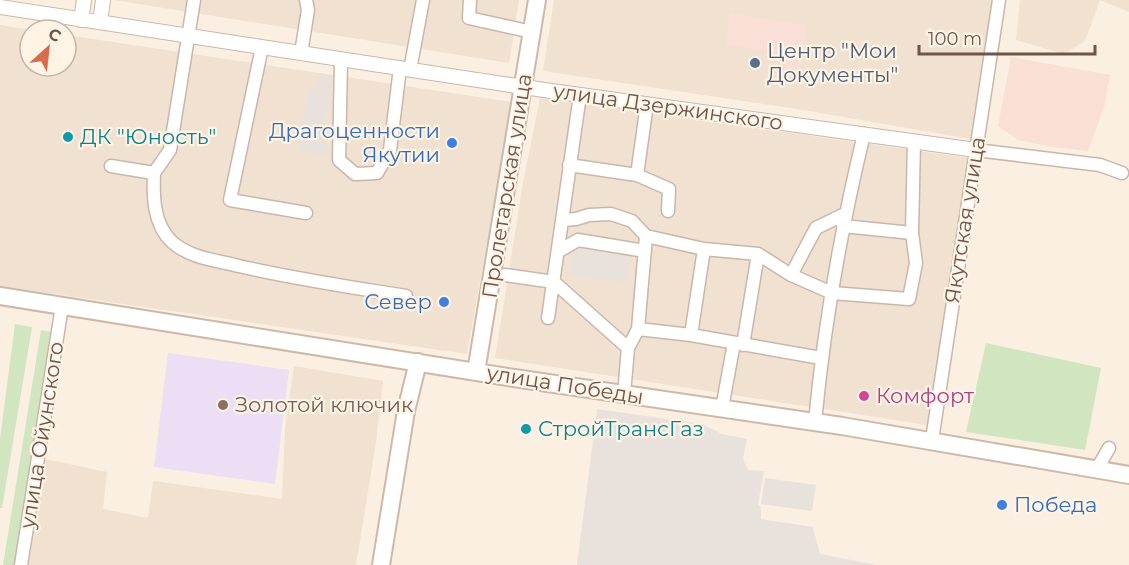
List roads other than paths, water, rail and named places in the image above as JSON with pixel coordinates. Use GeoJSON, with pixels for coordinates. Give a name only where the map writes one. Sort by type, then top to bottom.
{"type":"FeatureCollection","features":[{"type":"Feature","properties":{"kind":"main road","name":"Пролетарская улица"},"geometry":{"type":"LineString","coordinates":[[476,372],[537,0]]}},
{"type":"Feature","properties":{"kind":"main road","name":"улица Победы"},"geometry":{"type":"LineString","coordinates":[[0,296],[476,372],[932,440],[1129,475]]}},
{"type":"Feature","properties":{"kind":"main road"},"geometry":{"type":"LineString","coordinates":[[381,565],[406,411],[418,362]]}},
{"type":"Feature","properties":{"kind":"street"},"geometry":{"type":"LineString","coordinates":[[81,20],[84,0]]}},
{"type":"Feature","properties":{"kind":"street"},"geometry":{"type":"LineString","coordinates":[[100,22],[103,0]]}},
{"type":"Feature","properties":{"kind":"street"},"geometry":{"type":"LineString","coordinates":[[194,0],[170,150],[154,173],[153,201],[159,224],[170,241],[189,254],[280,275],[406,296]]}},
{"type":"Feature","properties":{"kind":"street"},"geometry":{"type":"LineString","coordinates":[[301,53],[308,10],[306,0]]}},
{"type":"Feature","properties":{"kind":"street"},"geometry":{"type":"LineString","coordinates":[[341,59],[339,160],[356,174],[377,173],[390,150],[405,69],[423,0]]}},
{"type":"Feature","properties":{"kind":"street"},"geometry":{"type":"LineString","coordinates":[[470,0],[469,18],[532,32]]}},
{"type":"Feature","properties":{"kind":"street","name":"Якутская улица"},"geometry":{"type":"LineString","coordinates":[[932,440],[999,0]]}},
{"type":"Feature","properties":{"kind":"street","name":"улица Дзержинского"},"geometry":{"type":"LineString","coordinates":[[0,7],[523,87],[1100,165],[1122,173]]}},
{"type":"Feature","properties":{"kind":"street"},"geometry":{"type":"LineString","coordinates":[[262,47],[230,200],[306,213]]}},
{"type":"Feature","properties":{"kind":"street"},"geometry":{"type":"LineString","coordinates":[[548,318],[580,95]]}},
{"type":"Feature","properties":{"kind":"street"},"geometry":{"type":"LineString","coordinates":[[637,175],[647,104]]}},
{"type":"Feature","properties":{"kind":"street"},"geometry":{"type":"LineString","coordinates":[[815,422],[821,358],[844,220],[864,134]]}},
{"type":"Feature","properties":{"kind":"street"},"geometry":{"type":"LineString","coordinates":[[563,220],[611,214],[632,221],[646,236],[704,249],[758,254],[791,274],[832,292],[909,299],[916,263],[912,233],[914,141]]}},
{"type":"Feature","properties":{"kind":"street"},"geometry":{"type":"LineString","coordinates":[[111,165],[154,173]]}},
{"type":"Feature","properties":{"kind":"street"},"geometry":{"type":"LineString","coordinates":[[569,165],[637,175],[669,189],[668,211]]}},
{"type":"Feature","properties":{"kind":"street"},"geometry":{"type":"LineString","coordinates":[[791,274],[816,228],[844,220],[912,233]]}},
{"type":"Feature","properties":{"kind":"street"},"geometry":{"type":"LineString","coordinates":[[624,394],[628,348],[638,329],[646,236]]}},
{"type":"Feature","properties":{"kind":"street"},"geometry":{"type":"LineString","coordinates":[[559,251],[578,240],[645,250]]}},
{"type":"Feature","properties":{"kind":"street"},"geometry":{"type":"LineString","coordinates":[[691,335],[704,249]]}},
{"type":"Feature","properties":{"kind":"street"},"geometry":{"type":"LineString","coordinates":[[722,408],[758,254]]}},
{"type":"Feature","properties":{"kind":"street"},"geometry":{"type":"LineString","coordinates":[[505,275],[554,282],[628,348]]}},
{"type":"Feature","properties":{"kind":"street","name":"улица Ойунского"},"geometry":{"type":"LineString","coordinates":[[21,565],[62,306]]}},
{"type":"Feature","properties":{"kind":"street"},"geometry":{"type":"LineString","coordinates":[[638,329],[691,335],[821,358]]}},
{"type":"Feature","properties":{"kind":"street"},"geometry":{"type":"LineString","coordinates":[[1097,469],[1109,448]]}},
{"type":"Feature","properties":{"kind":"place","name":"Центр \"Мои Документы\""},"geometry":{"type":"Point","coordinates":[755,63]}},
{"type":"Feature","properties":{"kind":"place","name":"ДК \"Юность\""},"geometry":{"type":"Point","coordinates":[68,137]}},
{"type":"Feature","properties":{"kind":"place","name":"Драгоценности Якутии"},"geometry":{"type":"Point","coordinates":[452,143]}},
{"type":"Feature","properties":{"kind":"place","name":"Север"},"geometry":{"type":"Point","coordinates":[444,302]}},
{"type":"Feature","properties":{"kind":"place","name":"Комфорт"},"geometry":{"type":"Point","coordinates":[864,396]}},
{"type":"Feature","properties":{"kind":"place","name":"Золотой ключик"},"geometry":{"type":"Point","coordinates":[223,405]}},
{"type":"Feature","properties":{"kind":"place","name":"СтройТрансГаз"},"geometry":{"type":"Point","coordinates":[526,429]}},
{"type":"Feature","properties":{"kind":"place","name":"Победа"},"geometry":{"type":"Point","coordinates":[1002,505]}}]}
